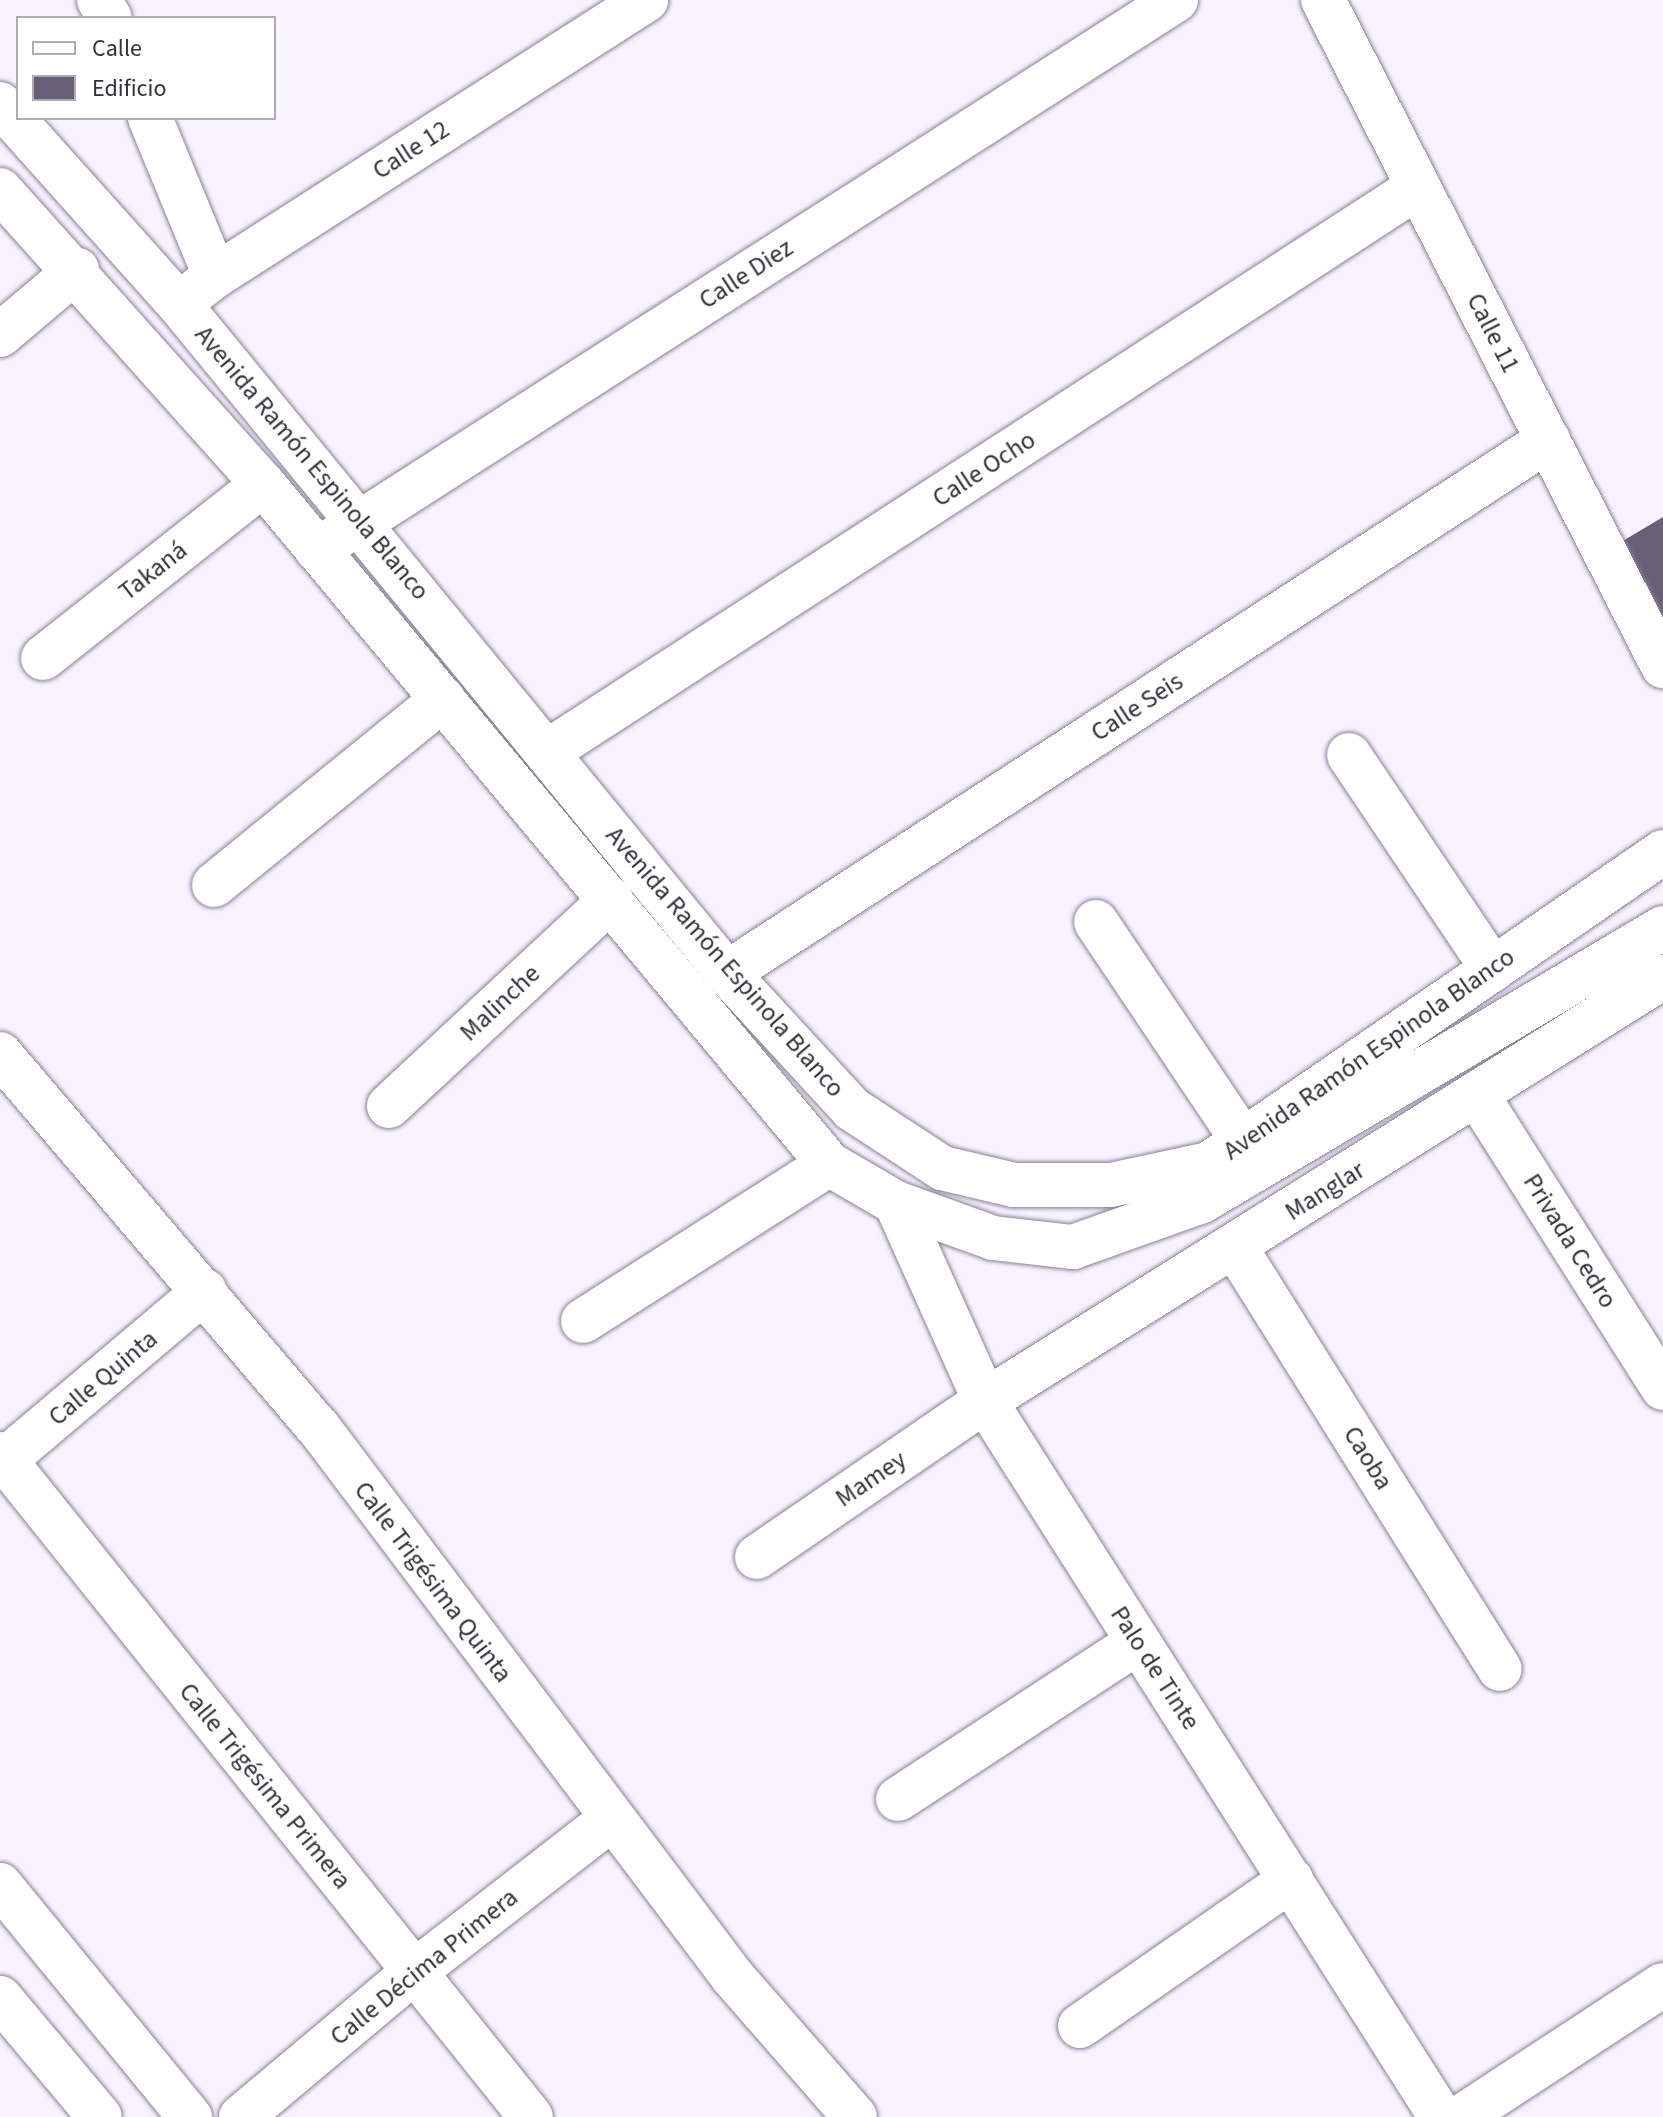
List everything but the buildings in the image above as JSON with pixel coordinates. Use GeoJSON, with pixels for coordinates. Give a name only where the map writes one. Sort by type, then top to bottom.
{"type":"FeatureCollection","features":[{"type":"Feature","properties":{"kind":"street","name":"Calle 12"},"geometry":{"type":"LineString","coordinates":[[179,304],[215,276],[646,0]]}},
{"type":"Feature","properties":{"kind":"street","name":"Calle Diez"},"geometry":{"type":"LineString","coordinates":[[317,550],[1176,0]]}},
{"type":"Feature","properties":{"kind":"street","name":"Calle 11"},"geometry":{"type":"LineString","coordinates":[[1323,0],[1663,666]]}},
{"type":"Feature","properties":{"kind":"street","name":"Avenida Ramón Espinola Blanco"},"geometry":{"type":"LineString","coordinates":[[0,104],[179,304],[360,520],[550,750],[727,973],[852,1109],[942,1168],[1014,1185],[1111,1185],[1209,1164],[1663,852]]}},
{"type":"Feature","properties":{"kind":"street"},"geometry":{"type":"LineString","coordinates":[[151,120],[215,276]]}},
{"type":"Feature","properties":{"kind":"street","name":"Calle Ocho"},"geometry":{"type":"LineString","coordinates":[[550,750],[1418,187]]}},
{"type":"Feature","properties":{"kind":"street","name":"Avenida Ramón Espinola Blanco"},"geometry":{"type":"LineString","coordinates":[[0,190],[77,270],[263,484],[829,1164],[896,1203],[993,1238],[1073,1247],[1187,1207],[1663,928]]}},
{"type":"Feature","properties":{"kind":"street"},"geometry":{"type":"LineString","coordinates":[[0,335],[77,270]]}},
{"type":"Feature","properties":{"kind":"street","name":"Calle Seis"},"geometry":{"type":"LineString","coordinates":[[727,973],[1548,440]]}},
{"type":"Feature","properties":{"kind":"street","name":"Takaná"},"geometry":{"type":"LineString","coordinates":[[43,658],[263,484]]}},
{"type":"Feature","properties":{"kind":"street"},"geometry":{"type":"LineString","coordinates":[[214,885],[443,699]]}},
{"type":"Feature","properties":{"kind":"street"},"geometry":{"type":"LineString","coordinates":[[1349,755],[1493,969]]}},
{"type":"Feature","properties":{"kind":"street","name":"Malinche"},"geometry":{"type":"LineString","coordinates":[[389,1106],[611,900]]}},
{"type":"Feature","properties":{"kind":"street"},"geometry":{"type":"LineString","coordinates":[[1096,922],[1243,1141]]}},
{"type":"Feature","properties":{"kind":"street","name":"Manglar"},"geometry":{"type":"LineString","coordinates":[[985,1401],[1663,977]]}},
{"type":"Feature","properties":{"kind":"street","name":"Calle Trigésima Quinta"},"geometry":{"type":"LineString","coordinates":[[0,1054],[318,1427],[610,1820],[732,1976],[855,2117]]}},
{"type":"Feature","properties":{"kind":"street","name":"Privada Cedro"},"geometry":{"type":"LineString","coordinates":[[1477,1095],[1663,1388]]}},
{"type":"Feature","properties":{"kind":"street"},"geometry":{"type":"LineString","coordinates":[[583,1321],[829,1164]]}},
{"type":"Feature","properties":{"kind":"street","name":"Palo de Tinte"},"geometry":{"type":"LineString","coordinates":[[896,1203],[985,1401],[1441,2117]]}},
{"type":"Feature","properties":{"kind":"street","name":"Caoba"},"geometry":{"type":"LineString","coordinates":[[1235,1247],[1500,1669]]}},
{"type":"Feature","properties":{"kind":"street","name":"Calle Quinta"},"geometry":{"type":"LineString","coordinates":[[2,1459],[205,1291]]}},
{"type":"Feature","properties":{"kind":"street","name":"Mamey"},"geometry":{"type":"LineString","coordinates":[[757,1557],[985,1401]]}},
{"type":"Feature","properties":{"kind":"street","name":"Calle Trigésima Primera"},"geometry":{"type":"LineString","coordinates":[[2,1459],[531,2117]]}},
{"type":"Feature","properties":{"kind":"street"},"geometry":{"type":"LineString","coordinates":[[898,1799],[1138,1642]]}},
{"type":"Feature","properties":{"kind":"street","name":"Calle Décima Primera"},"geometry":{"type":"LineString","coordinates":[[241,2117],[414,1972],[610,1820]]}},
{"type":"Feature","properties":{"kind":"street"},"geometry":{"type":"LineString","coordinates":[[1080,2026],[1291,1880]]}},
{"type":"Feature","properties":{"kind":"street"},"geometry":{"type":"LineString","coordinates":[[0,1885],[190,2117]]}},
{"type":"Feature","properties":{"kind":"street"},"geometry":{"type":"LineString","coordinates":[[1461,2117],[1663,1985]]}},
{"type":"Feature","properties":{"kind":"street"},"geometry":{"type":"LineString","coordinates":[[0,1998],[100,2117]]}}]}
